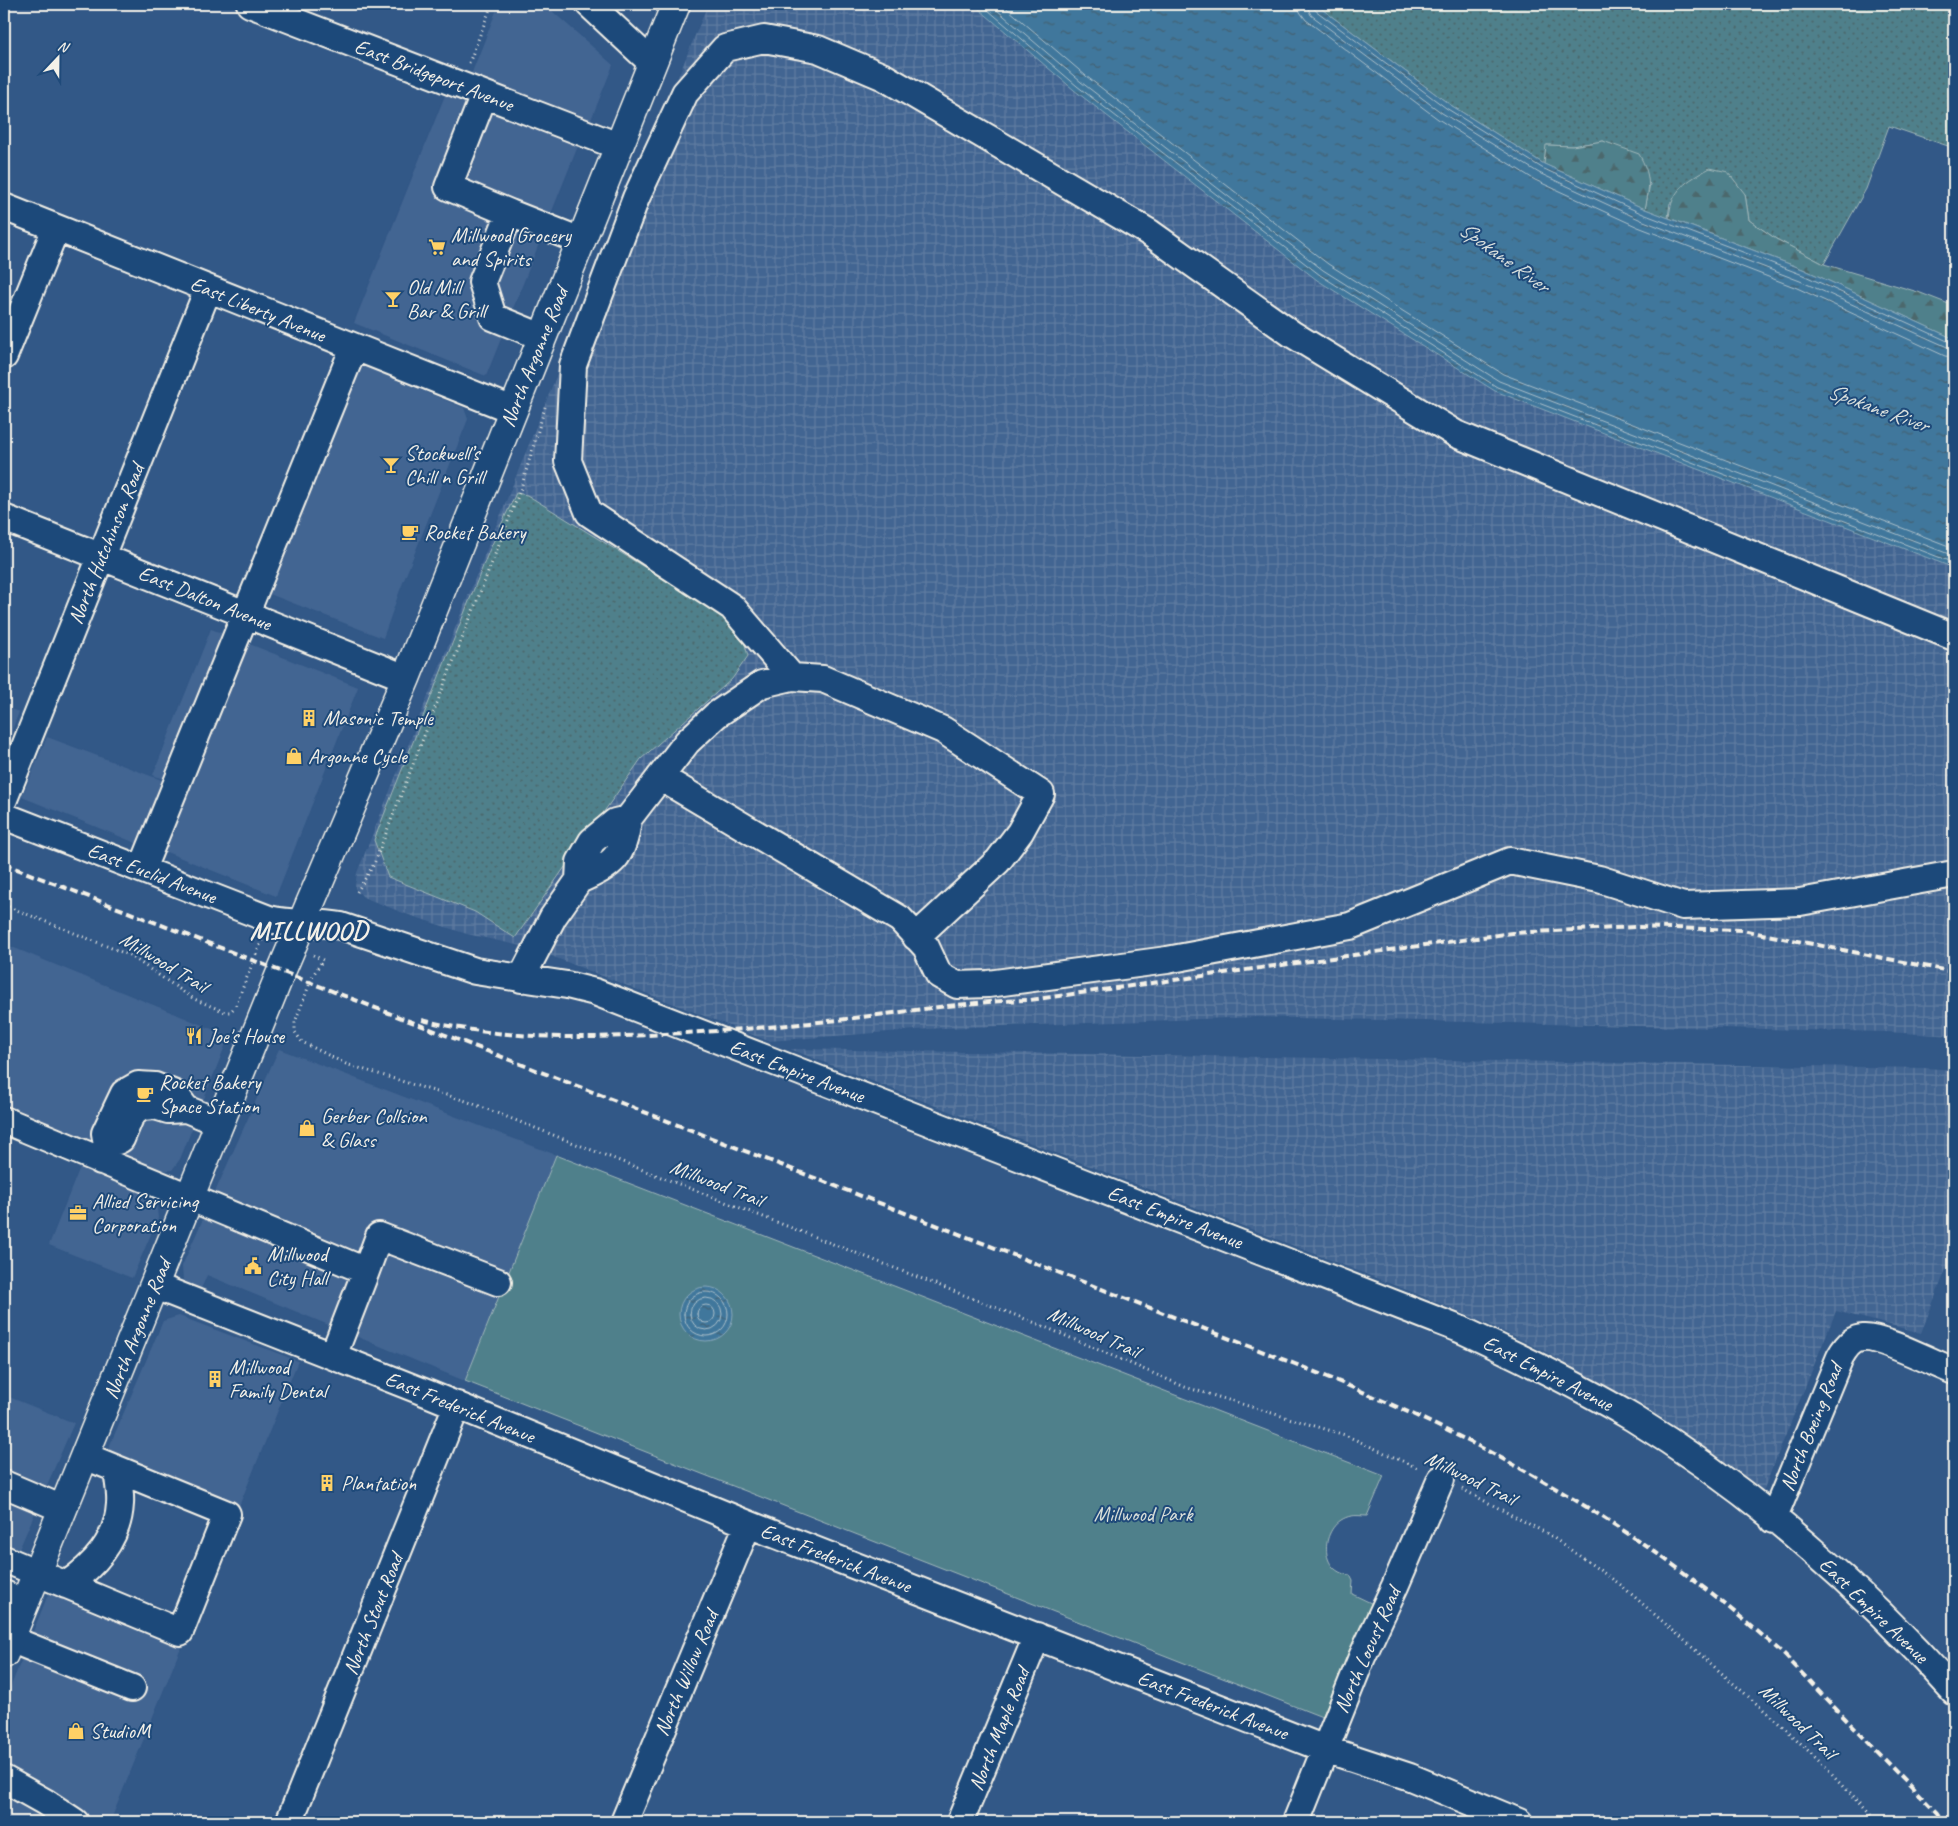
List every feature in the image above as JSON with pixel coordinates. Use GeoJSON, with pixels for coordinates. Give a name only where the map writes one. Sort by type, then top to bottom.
{"type":"FeatureCollection","features":[{"type":"Feature","properties":{"kind":"main road","name":"North Argonne Road"},"geometry":{"type":"LineString","coordinates":[[7,1647],[14,1599],[37,1573],[220,1123],[406,678],[676,4]]}},
{"type":"Feature","properties":{"kind":"street","name":"East Bridgeport Avenue"},"geometry":{"type":"LineString","coordinates":[[250,4],[484,96],[618,146]]}},
{"type":"Feature","properties":{"kind":"street"},"geometry":{"type":"LineString","coordinates":[[589,4],[652,63]]}},
{"type":"Feature","properties":{"kind":"street"},"geometry":{"type":"LineString","coordinates":[[792,677],[732,607],[589,513],[568,460],[573,365],[636,198],[685,93],[725,48],[764,39],[818,48],[884,77],[1150,234],[1292,334],[1456,434],[1954,637]]}},
{"type":"Feature","properties":{"kind":"street"},"geometry":{"type":"LineString","coordinates":[[484,96],[448,187],[581,241]]}},
{"type":"Feature","properties":{"kind":"street","name":"East Liberty Avenue"},"geometry":{"type":"LineString","coordinates":[[4,207],[513,410]]}},
{"type":"Feature","properties":{"kind":"street"},"geometry":{"type":"LineString","coordinates":[[510,213],[482,282],[493,317],[542,337]]}},
{"type":"Feature","properties":{"kind":"street"},"geometry":{"type":"LineString","coordinates":[[4,356],[56,228]]}},
{"type":"Feature","properties":{"kind":"street","name":"North Hutchinson Road"},"geometry":{"type":"LineString","coordinates":[[4,799],[208,289]]}},
{"type":"Feature","properties":{"kind":"street"},"geometry":{"type":"LineString","coordinates":[[142,869],[354,347]]}},
{"type":"Feature","properties":{"kind":"street","name":"East Dalton Avenue"},"geometry":{"type":"LineString","coordinates":[[4,518],[406,678]]}},
{"type":"Feature","properties":{"kind":"street"},"geometry":{"type":"LineString","coordinates":[[521,979],[553,917],[579,880],[605,868],[619,853],[625,842],[628,819],[687,742],[716,715],[762,684],[792,677],[823,679],[943,730],[1041,794],[1020,832],[998,861],[916,936]]}},
{"type":"Feature","properties":{"kind":"street"},"geometry":{"type":"LineString","coordinates":[[660,777],[900,920],[926,947],[939,975],[957,985],[988,984],[1167,960],[1350,926],[1510,860],[1599,879],[1683,906],[1800,902],[1954,874]]}},
{"type":"Feature","properties":{"kind":"street","name":"East Euclid Avenue"},"geometry":{"type":"LineString","coordinates":[[4,816],[268,919],[281,922],[303,923]]}},
{"type":"Feature","properties":{"kind":"street","name":"East Empire Avenue"},"geometry":{"type":"LineString","coordinates":[[303,923],[327,923],[341,926],[458,966],[521,979],[567,985],[595,992],[1462,1330],[1540,1367],[1634,1419],[1705,1467],[1853,1586],[1894,1626],[1954,1691]]}},
{"type":"Feature","properties":{"kind":"street"},"geometry":{"type":"LineString","coordinates":[[104,1153],[121,1139],[131,1115],[141,1107],[156,1106],[168,1110],[186,1109],[220,1123]]}},
{"type":"Feature","properties":{"kind":"street"},"geometry":{"type":"LineString","coordinates":[[4,1120],[104,1153],[190,1198],[366,1271]]}},
{"type":"Feature","properties":{"kind":"street"},"geometry":{"type":"LineString","coordinates":[[333,1356],[379,1236],[498,1282]]}},
{"type":"Feature","properties":{"kind":"street","name":"East Frederick Avenue"},"geometry":{"type":"LineString","coordinates":[[155,1286],[457,1405],[748,1524],[1325,1749],[1410,1777],[1520,1822]]}},
{"type":"Feature","properties":{"kind":"street","name":"North Boeing Road"},"geometry":{"type":"LineString","coordinates":[[1773,1520],[1840,1357],[1849,1344],[1856,1339],[1863,1338],[1878,1341],[1954,1372]]}},
{"type":"Feature","properties":{"kind":"street","name":"North Stout Road"},"geometry":{"type":"LineString","coordinates":[[289,1822],[457,1405]]}},
{"type":"Feature","properties":{"kind":"street"},"geometry":{"type":"LineString","coordinates":[[4,1559],[180,1632],[227,1514],[85,1456]]}},
{"type":"Feature","properties":{"kind":"street"},"geometry":{"type":"LineString","coordinates":[[66,1585],[88,1570],[105,1549],[114,1529],[120,1504],[117,1469]]}},
{"type":"Feature","properties":{"kind":"street","name":"North Locust Road"},"geometry":{"type":"LineString","coordinates":[[1296,1822],[1362,1656],[1396,1586],[1441,1479]]}},
{"type":"Feature","properties":{"kind":"street"},"geometry":{"type":"LineString","coordinates":[[4,1484],[63,1509]]}},
{"type":"Feature","properties":{"kind":"street","name":"North Willow Road"},"geometry":{"type":"LineString","coordinates":[[624,1822],[748,1524]]}},
{"type":"Feature","properties":{"kind":"street","name":"North Maple Road"},"geometry":{"type":"LineString","coordinates":[[960,1822],[1037,1636]]}},
{"type":"Feature","properties":{"kind":"street"},"geometry":{"type":"LineString","coordinates":[[7,1647],[132,1688]]}},
{"type":"Feature","properties":{"kind":"street"},"geometry":{"type":"LineString","coordinates":[[4,1779],[45,1802],[74,1822]]}},
{"type":"Feature","properties":{"kind":"path"},"geometry":{"type":"LineString","coordinates":[[460,85],[492,4]]}},
{"type":"Feature","properties":{"kind":"path"},"geometry":{"type":"LineString","coordinates":[[357,892],[374,864],[521,488],[548,397]]}},
{"type":"Feature","properties":{"kind":"path","name":"Millwood Trail"},"geometry":{"type":"LineString","coordinates":[[4,905],[129,955],[194,999],[225,1012],[230,1012],[235,1007],[264,934]]}},
{"type":"Feature","properties":{"kind":"path","name":"Millwood Trail"},"geometry":{"type":"LineString","coordinates":[[323,960],[313,975],[294,1029],[302,1042],[346,1064],[466,1101],[1038,1324],[1164,1379],[1225,1400],[1345,1435],[1441,1479],[1548,1534],[1621,1585],[1790,1733],[1825,1767],[1874,1822]]}},
{"type":"Feature","properties":{"kind":"shaded area"},"geometry":{"type":"Polygon","coordinates":[[[499,4],[544,4],[613,65],[590,122],[471,75],[499,4]]]}},
{"type":"Feature","properties":{"kind":"shaded area"},"geometry":{"type":"Polygon","coordinates":[[[708,4],[973,4],[1074,90],[1317,280],[1495,391],[1954,568],[1954,1036],[1887,1032],[1257,1017],[942,1028],[768,1041],[531,948],[467,934],[406,914],[363,897],[355,888],[357,873],[590,292],[708,4]]]}},
{"type":"Feature","properties":{"kind":"shaded area"},"geometry":{"type":"Polygon","coordinates":[[[446,93],[578,146],[486,376],[354,323],[446,93]]]}},
{"type":"Feature","properties":{"kind":"shaded area"},"geometry":{"type":"Polygon","coordinates":[[[358,364],[464,408],[468,419],[400,590],[383,638],[267,593],[358,364]]]}},
{"type":"Feature","properties":{"kind":"shaded area"},"geometry":{"type":"Polygon","coordinates":[[[211,629],[358,687],[276,896],[159,849],[183,787],[153,775],[211,629]]]}},
{"type":"Feature","properties":{"kind":"shaded area"},"geometry":{"type":"Polygon","coordinates":[[[4,707],[19,712],[4,750],[4,707]]]}},
{"type":"Feature","properties":{"kind":"shaded area"},"geometry":{"type":"Polygon","coordinates":[[[47,737],[172,784],[146,847],[22,797],[47,737]]]}},
{"type":"Feature","properties":{"kind":"shaded area"},"geometry":{"type":"Polygon","coordinates":[[[7,945],[229,1036],[180,1159],[172,1170],[152,1171],[4,1111],[4,952],[7,945]]]}},
{"type":"Feature","properties":{"kind":"shaded area"},"geometry":{"type":"Polygon","coordinates":[[[279,1049],[556,1155],[465,1381],[207,1275],[200,1291],[189,1287],[183,1280],[182,1266],[279,1049]]]}},
{"type":"Feature","properties":{"kind":"shaded area"},"geometry":{"type":"Polygon","coordinates":[[[790,1049],[1954,1070],[1954,1249],[1921,1333],[1836,1311],[1763,1491],[1660,1417],[1544,1351],[1486,1323],[1422,1296],[790,1049]]]}},
{"type":"Feature","properties":{"kind":"shaded area"},"geometry":{"type":"Polygon","coordinates":[[[82,1162],[142,1189],[156,1201],[158,1218],[132,1278],[49,1245],[82,1162]]]}},
{"type":"Feature","properties":{"kind":"shaded area"},"geometry":{"type":"Polygon","coordinates":[[[179,1316],[298,1361],[239,1506],[107,1452],[163,1321],[179,1316]]]}},
{"type":"Feature","properties":{"kind":"shaded area"},"geometry":{"type":"Polygon","coordinates":[[[4,1395],[74,1423],[4,1584],[4,1395]]]}},
{"type":"Feature","properties":{"kind":"shaded area"},"geometry":{"type":"Polygon","coordinates":[[[50,1590],[181,1647],[110,1822],[100,1822],[4,1763],[4,1703],[50,1590]]]}},
{"type":"Feature","properties":{"kind":"shaded area"},"geometry":{"type":"Polygon","coordinates":[[[4,1794],[51,1820],[54,1822],[4,1822],[4,1794]]]}},
{"type":"Feature","properties":{"kind":"green space"},"geometry":{"type":"Polygon","coordinates":[[[1315,4],[1954,4],[1954,146],[1951,147],[1889,126],[1866,189],[1824,264],[1776,239],[1749,220],[1745,194],[1670,203],[1668,218],[1645,209],[1650,184],[1604,141],[1572,146],[1547,145],[1544,164],[1449,104],[1315,4]]]}},
{"type":"Feature","properties":{"kind":"green space"},"geometry":{"type":"Polygon","coordinates":[[[1603,141],[1639,154],[1646,169],[1648,181],[1645,209],[1544,164],[1546,145],[1572,146],[1603,141]]]}},
{"type":"Feature","properties":{"kind":"green space"},"geometry":{"type":"Polygon","coordinates":[[[1710,168],[1728,172],[1745,194],[1749,220],[1776,239],[1824,264],[1918,292],[1954,306],[1954,339],[1805,270],[1669,218],[1670,208],[1677,193],[1687,182],[1710,168]]]}},
{"type":"Feature","properties":{"kind":"green space"},"geometry":{"type":"Polygon","coordinates":[[[516,493],[527,495],[740,626],[748,656],[732,679],[641,759],[515,938],[475,912],[388,877],[374,840],[489,551],[516,493]]]}},
{"type":"Feature","properties":{"kind":"green space","name":"Millwood Park"},"geometry":{"type":"Polygon","coordinates":[[[556,1155],[1384,1476],[1367,1516],[1351,1516],[1341,1520],[1333,1527],[1326,1547],[1327,1557],[1332,1565],[1339,1572],[1350,1575],[1353,1581],[1352,1594],[1373,1604],[1322,1717],[465,1381],[556,1155]]]}},
{"type":"Feature","properties":{"kind":"water","name":"Spokane River"},"geometry":{"type":"Polygon","coordinates":[[[973,4],[1315,4],[1449,104],[1544,164],[1645,209],[1805,270],[1954,339],[1954,568],[1495,391],[1317,280],[1074,90],[973,4]]]}},
{"type":"Feature","properties":{"kind":"water"},"geometry":{"type":"Polygon","coordinates":[[[701,1287],[711,1287],[721,1291],[729,1299],[733,1314],[729,1329],[721,1337],[711,1341],[701,1341],[691,1337],[683,1329],[679,1319],[679,1309],[683,1299],[691,1291],[701,1287]]]}},
{"type":"Feature","properties":{"kind":"railway"},"geometry":{"type":"LineString","coordinates":[[4,864],[1295,1364],[1362,1391],[1426,1420],[1550,1485],[1610,1522],[1668,1561],[1724,1604],[1779,1650],[1937,1813],[1943,1822]]}},
{"type":"Feature","properties":{"kind":"railway"},"geometry":{"type":"LineString","coordinates":[[422,1020],[452,1027],[512,1035],[573,1037],[634,1036],[733,1030],[823,1022],[961,1005],[1030,1000],[1512,933],[1636,927],[1742,930],[1954,972]]}},
{"type":"Feature","properties":{"kind":"place","name":"Millwood Grocery and Spirits"},"geometry":{"type":"Point","coordinates":[437,247]}},
{"type":"Feature","properties":{"kind":"place","name":"Old Mill Bar & Grill"},"geometry":{"type":"Point","coordinates":[393,299]}},
{"type":"Feature","properties":{"kind":"place","name":"Stockwell’s Chill n Grill"},"geometry":{"type":"Point","coordinates":[391,465]}},
{"type":"Feature","properties":{"kind":"place","name":"Rocket Bakery"},"geometry":{"type":"Point","coordinates":[410,532]}},
{"type":"Feature","properties":{"kind":"place","name":"Masonic Temple"},"geometry":{"type":"Point","coordinates":[309,718]}},
{"type":"Feature","properties":{"kind":"place","name":"Argonne Cycle"},"geometry":{"type":"Point","coordinates":[294,756]}},
{"type":"Feature","properties":{"kind":"place","name":"Joe's House"},"geometry":{"type":"Point","coordinates":[194,1036]}},
{"type":"Feature","properties":{"kind":"place","name":"Rocket Bakery Space Station"},"geometry":{"type":"Point","coordinates":[145,1094]}},
{"type":"Feature","properties":{"kind":"place","name":"Gerber Collsion & Glass"},"geometry":{"type":"Point","coordinates":[307,1128]}},
{"type":"Feature","properties":{"kind":"place","name":"Allied Servicing Corporation"},"geometry":{"type":"Point","coordinates":[78,1213]}},
{"type":"Feature","properties":{"kind":"place","name":"Millwood City Hall"},"geometry":{"type":"Point","coordinates":[253,1266]}},
{"type":"Feature","properties":{"kind":"place","name":"Millwood Family Dental"},"geometry":{"type":"Point","coordinates":[215,1379]}},
{"type":"Feature","properties":{"kind":"place","name":"Plantation"},"geometry":{"type":"Point","coordinates":[327,1483]}},
{"type":"Feature","properties":{"kind":"place","name":"StudioM"},"geometry":{"type":"Point","coordinates":[76,1731]}},
{"type":"Feature","properties":{"kind":"district","name":"MILLWOOD"},"geometry":{"type":"Point","coordinates":[309,930]}}]}
